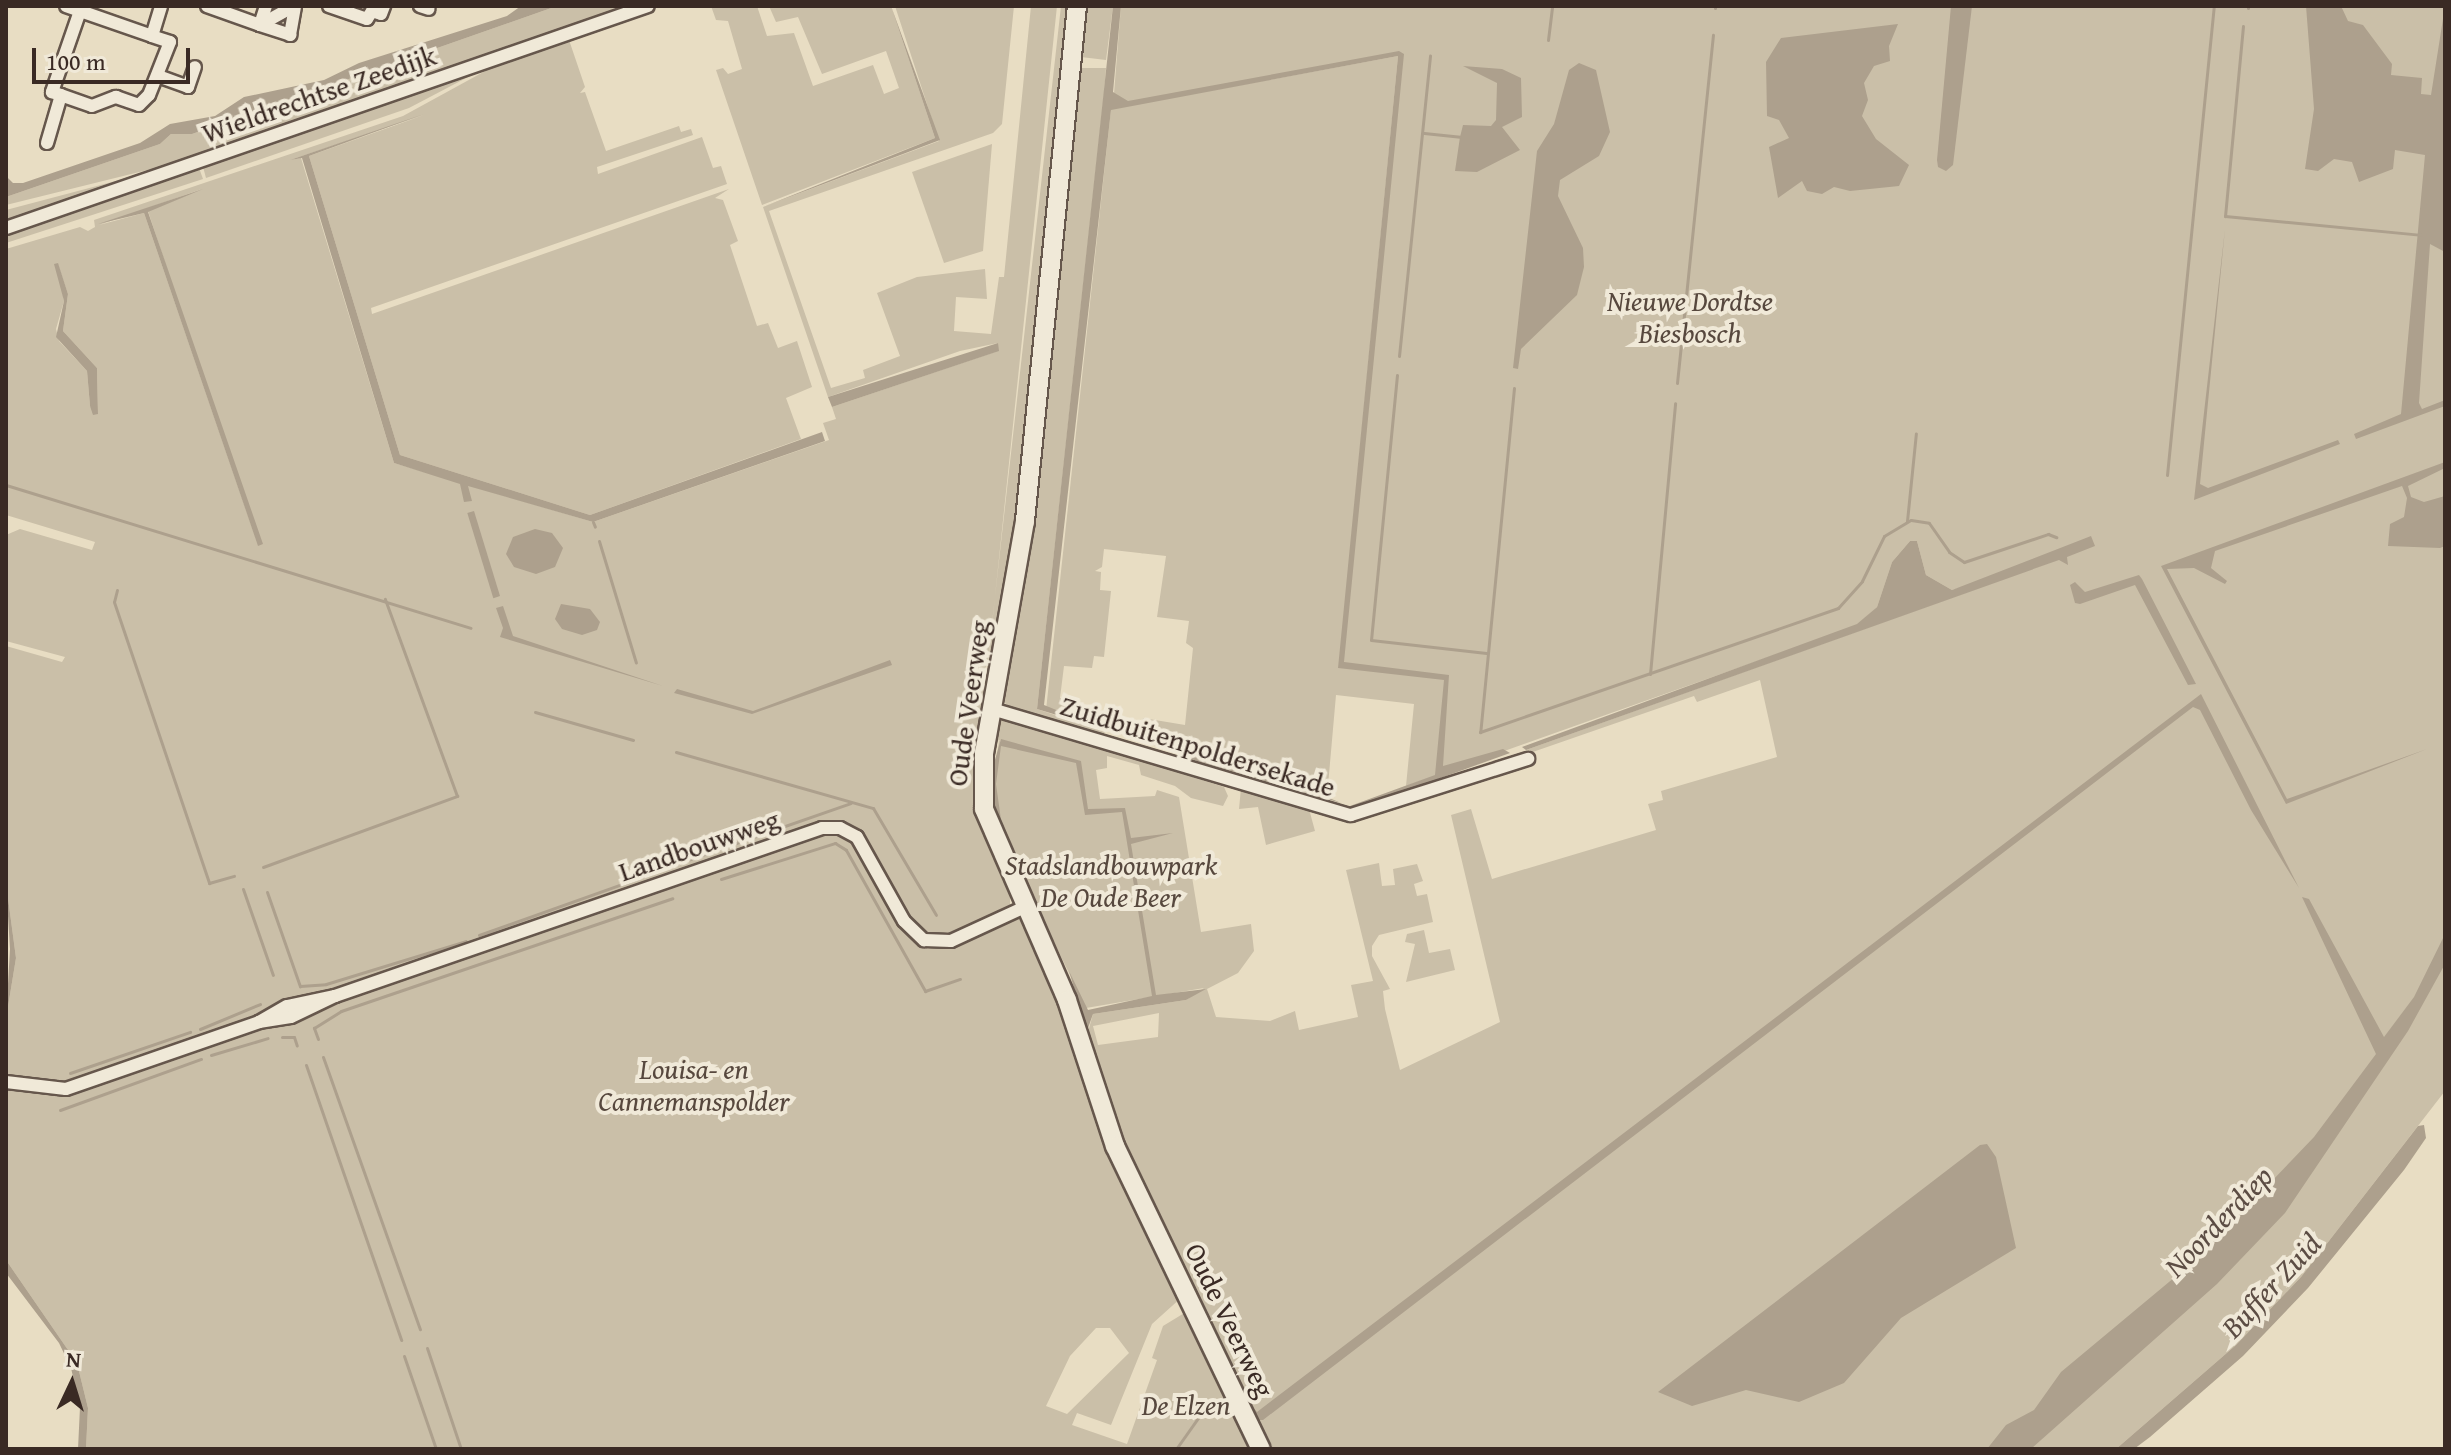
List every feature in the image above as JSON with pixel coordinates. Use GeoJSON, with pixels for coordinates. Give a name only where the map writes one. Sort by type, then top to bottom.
{"type":"FeatureCollection","features":[{"type":"Feature","properties":{"kind":"street"},"geometry":{"type":"LineString","coordinates":[[66,6],[170,42],[158,76],[139,105],[116,97],[92,106],[52,92],[80,11]]}},
{"type":"Feature","properties":{"kind":"street"},"geometry":{"type":"LineString","coordinates":[[152,36],[161,6]]}},
{"type":"Feature","properties":{"kind":"street"},"geometry":{"type":"LineString","coordinates":[[207,6],[290,35],[295,6]]}},
{"type":"Feature","properties":{"kind":"street"},"geometry":{"type":"LineString","coordinates":[[260,25],[266,6]]}},
{"type":"Feature","properties":{"kind":"street"},"geometry":{"type":"LineString","coordinates":[[260,25],[295,6]]}},
{"type":"Feature","properties":{"kind":"street"},"geometry":{"type":"LineString","coordinates":[[329,6],[367,19],[372,11],[381,14],[384,6]]}},
{"type":"Feature","properties":{"kind":"street","name":"Wieldrechtse Zeedijk"},"geometry":{"type":"LineString","coordinates":[[6,228],[648,6]]}},
{"type":"Feature","properties":{"kind":"street","name":"Oude Veerweg"},"geometry":{"type":"LineString","coordinates":[[1077,6],[1025,521],[982,770],[984,809],[1067,1000],[1115,1146],[1261,1449]]}},
{"type":"Feature","properties":{"kind":"street"},"geometry":{"type":"LineString","coordinates":[[158,76],[188,87],[195,67]]}},
{"type":"Feature","properties":{"kind":"street"},"geometry":{"type":"LineString","coordinates":[[47,143],[61,95]]}},
{"type":"Feature","properties":{"kind":"street","name":"Zuidbuitenpoldersekade"},"geometry":{"type":"LineString","coordinates":[[992,709],[1351,815],[1528,759]]}},
{"type":"Feature","properties":{"kind":"street","name":"Landbouwweg"},"geometry":{"type":"LineString","coordinates":[[6,1082],[66,1089],[259,1022],[291,1017],[335,996],[828,827],[857,837],[908,927],[924,940],[951,941],[1025,907]]}},
{"type":"Feature","properties":{"kind":"green space"},"geometry":{"type":"Polygon","coordinates":[[[557,6],[634,6],[208,155],[6,205],[6,197],[160,144],[171,134],[192,134],[557,6]]]}},
{"type":"Feature","properties":{"kind":"green space"},"geometry":{"type":"Polygon","coordinates":[[[711,6],[757,6],[767,36],[794,33],[813,86],[873,65],[884,94],[899,88],[886,51],[822,74],[798,17],[776,22],[769,6],[891,6],[935,138],[762,205],[716,70],[723,68],[728,74],[742,69],[728,21],[716,20],[711,6]]]}},
{"type":"Feature","properties":{"kind":"green space","name":"Louisa- en Cannemanspolder"},"geometry":{"type":"Polygon","coordinates":[[[895,6],[1014,6],[1002,124],[993,133],[769,211],[831,388],[865,378],[863,370],[900,356],[877,293],[917,277],[985,269],[987,299],[956,297],[954,331],[991,334],[999,277],[1004,277],[1031,6],[1057,6],[995,599],[1061,6],[1071,6],[1019,524],[979,818],[1010,885],[1010,906],[1025,923],[1182,1297],[1152,1324],[1111,1425],[1077,1413],[1072,1425],[1127,1444],[1157,1360],[1152,1358],[1163,1326],[1186,1312],[1252,1449],[86,1449],[88,1408],[77,1363],[6,1260],[6,1019],[16,958],[6,883],[6,646],[62,662],[65,657],[6,641],[6,535],[20,529],[92,550],[95,542],[6,515],[6,249],[80,227],[88,231],[95,227],[94,220],[403,116],[498,64],[568,37],[585,87],[580,93],[585,92],[606,151],[679,126],[681,132],[691,129],[693,135],[597,167],[598,174],[702,137],[713,168],[721,166],[727,184],[371,308],[372,314],[729,189],[715,198],[723,200],[738,241],[730,245],[757,326],[768,323],[778,348],[797,341],[812,387],[786,398],[801,439],[590,515],[400,455],[309,156],[424,115],[290,160],[301,158],[394,463],[593,522],[829,440],[823,423],[836,419],[832,407],[995,352],[998,343],[960,351],[828,397],[763,207],[939,141],[895,6]],[[202,189],[99,225],[144,213],[258,545],[148,211],[202,189]],[[57,262],[64,301],[56,329],[59,341],[87,371],[90,406],[98,414],[97,368],[63,331],[68,294],[57,262]],[[1096,1328],[1070,1356],[1046,1406],[1067,1414],[1129,1353],[1110,1328],[1096,1328]]]}},
{"type":"Feature","properties":{"kind":"green space"},"geometry":{"type":"Polygon","coordinates":[[[1081,6],[1113,6],[1106,60],[1081,57],[1081,6]]]}},
{"type":"Feature","properties":{"kind":"green space","name":"Nieuwe Dordtse Biesbosch"},"geometry":{"type":"Polygon","coordinates":[[[1121,6],[2445,6],[2445,1091],[2301,1277],[2236,1345],[2116,1449],[1268,1449],[1119,1140],[1088,1032],[1093,1014],[1186,1000],[1204,988],[1086,1008],[1001,833],[991,797],[999,741],[1081,762],[990,738],[995,724],[1008,718],[1224,787],[1228,796],[1223,806],[1191,798],[1175,786],[1141,775],[1139,765],[1107,756],[1107,768],[1096,770],[1100,799],[1155,796],[1157,790],[1179,797],[1201,932],[1251,924],[1254,951],[1238,973],[1207,989],[1216,1017],[1270,1021],[1295,1011],[1299,1030],[1358,1017],[1351,985],[1373,981],[1346,870],[1379,863],[1382,886],[1395,885],[1393,869],[1417,864],[1423,881],[1414,884],[1417,896],[1427,894],[1433,922],[1379,935],[1372,946],[1372,956],[1390,989],[1383,991],[1385,1009],[1400,1070],[1500,1022],[1451,815],[1471,809],[1492,879],[1656,830],[1648,804],[1663,800],[1661,791],[1777,757],[1760,680],[1697,702],[1694,696],[1527,754],[1526,750],[2057,560],[1952,590],[1926,575],[1917,541],[1910,541],[1892,562],[1877,607],[1856,626],[1406,786],[1414,704],[1336,695],[1327,797],[1119,732],[1121,727],[1139,731],[1143,718],[1185,725],[1193,648],[1186,643],[1189,621],[1157,617],[1166,556],[1104,549],[1102,567],[1095,571],[1101,572],[1100,590],[1111,591],[1104,657],[1094,656],[1092,668],[1064,666],[1060,698],[1080,701],[1081,716],[1108,724],[1107,728],[1046,710],[1111,109],[1398,56],[1350,553],[1402,57],[1398,53],[1113,106],[1121,6]],[[1159,1013],[1093,1026],[1098,1045],[1158,1037],[1159,1013]]]}},
{"type":"Feature","properties":{"kind":"green space"},"geometry":{"type":"Polygon","coordinates":[[[489,66],[409,108],[206,178],[202,163],[489,66]]]}},
{"type":"Feature","properties":{"kind":"green space"},"geometry":{"type":"Polygon","coordinates":[[[1078,68],[1106,68],[1037,709],[1105,732],[1101,736],[1009,709],[1002,698],[1078,68]]]}},
{"type":"Feature","properties":{"kind":"green space"},"geometry":{"type":"Polygon","coordinates":[[[992,144],[983,251],[944,263],[912,172],[992,144]]]}},
{"type":"Feature","properties":{"kind":"green space"},"geometry":{"type":"Polygon","coordinates":[[[198,165],[203,179],[6,243],[6,231],[198,165]]]}},
{"type":"Feature","properties":{"kind":"green space"},"geometry":{"type":"Polygon","coordinates":[[[165,168],[6,223],[6,210],[165,168]]]}},
{"type":"Feature","properties":{"kind":"green space"},"geometry":{"type":"Polygon","coordinates":[[[1241,788],[1309,809],[1315,831],[1266,845],[1258,807],[1239,809],[1241,788]]]}},
{"type":"Feature","properties":{"kind":"green space"},"geometry":{"type":"Polygon","coordinates":[[[1424,930],[1429,953],[1450,949],[1455,970],[1406,982],[1415,944],[1405,942],[1407,934],[1424,930]]]}},
{"type":"Feature","properties":{"kind":"shaded area"},"geometry":{"type":"Polygon","coordinates":[[[521,6],[557,6],[192,134],[171,134],[160,144],[6,197],[6,176],[13,183],[23,183],[140,143],[170,124],[215,116],[244,97],[324,80],[359,63],[507,16],[521,6]]]}},
{"type":"Feature","properties":{"kind":"shaded area"},"geometry":{"type":"Polygon","coordinates":[[[891,6],[940,140],[763,207],[935,138],[891,6]]]}},
{"type":"Feature","properties":{"kind":"shaded area"},"geometry":{"type":"Polygon","coordinates":[[[1113,6],[1121,6],[1113,92],[1128,101],[1399,51],[1404,54],[1344,662],[1449,675],[1443,766],[1503,749],[1510,753],[1363,806],[1350,806],[1435,775],[1444,680],[1338,668],[1398,56],[1111,110],[1044,705],[1106,730],[1037,709],[1113,6]]]}},
{"type":"Feature","properties":{"kind":"shaded area"},"geometry":{"type":"Polygon","coordinates":[[[1951,6],[1972,6],[1953,165],[1946,171],[1938,167],[1937,160],[1951,6]]]}},
{"type":"Feature","properties":{"kind":"shaded area"},"geometry":{"type":"Polygon","coordinates":[[[2306,6],[2341,6],[2348,21],[2363,25],[2392,64],[2391,75],[2422,78],[2421,94],[2431,95],[2445,6],[2445,252],[2430,244],[2419,403],[2422,409],[2445,400],[2445,406],[2356,439],[2354,434],[2401,414],[2425,155],[2395,150],[2393,169],[2359,182],[2352,162],[2334,159],[2318,171],[2305,169],[2314,109],[2306,6]]]}},
{"type":"Feature","properties":{"kind":"shaded area"},"geometry":{"type":"Polygon","coordinates":[[[1898,24],[1889,46],[1890,61],[1874,66],[1864,83],[1868,100],[1862,116],[1876,139],[1909,165],[1899,186],[1850,191],[1834,187],[1822,194],[1807,191],[1802,181],[1778,198],[1769,147],[1789,138],[1779,120],[1767,116],[1766,62],[1781,38],[1898,24]]]}},
{"type":"Feature","properties":{"kind":"shaded area"},"geometry":{"type":"Polygon","coordinates":[[[1579,63],[1596,70],[1610,132],[1599,156],[1560,180],[1558,196],[1583,248],[1584,267],[1577,295],[1521,349],[1518,369],[1513,368],[1537,151],[1554,124],[1569,70],[1579,63]]]}},
{"type":"Feature","properties":{"kind":"shaded area"},"geometry":{"type":"Polygon","coordinates":[[[1463,66],[1502,69],[1521,78],[1522,117],[1502,127],[1520,150],[1477,172],[1455,171],[1460,137],[1463,125],[1491,126],[1496,120],[1497,83],[1463,66]]]}},
{"type":"Feature","properties":{"kind":"shaded area"},"geometry":{"type":"Polygon","coordinates":[[[424,114],[309,156],[400,455],[590,515],[822,432],[825,441],[593,522],[468,486],[472,501],[464,502],[460,484],[394,463],[302,158],[290,160],[424,114]]]}},
{"type":"Feature","properties":{"kind":"shaded area"},"geometry":{"type":"Polygon","coordinates":[[[203,189],[148,212],[263,544],[258,546],[144,213],[98,224],[203,189]]]}},
{"type":"Feature","properties":{"kind":"shaded area"},"geometry":{"type":"Polygon","coordinates":[[[2225,229],[2200,484],[2208,488],[2338,440],[2340,444],[2194,500],[2225,229]]]}},
{"type":"Feature","properties":{"kind":"shaded area"},"geometry":{"type":"Polygon","coordinates":[[[58,263],[68,294],[63,331],[97,368],[98,414],[93,415],[90,406],[87,371],[56,337],[64,301],[54,264],[58,263]]]}},
{"type":"Feature","properties":{"kind":"shaded area"},"geometry":{"type":"Polygon","coordinates":[[[998,343],[999,351],[832,407],[828,397],[998,343]]]}},
{"type":"Feature","properties":{"kind":"shaded area"},"geometry":{"type":"Polygon","coordinates":[[[2445,462],[2445,468],[2408,486],[2411,497],[2424,502],[2445,496],[2445,546],[2440,548],[2388,546],[2390,524],[2404,517],[2407,498],[2402,486],[2215,551],[2211,568],[2227,581],[2225,584],[2194,568],[2167,569],[2287,799],[2427,749],[2286,804],[2161,566],[2445,462]]]}},
{"type":"Feature","properties":{"kind":"shaded area"},"geometry":{"type":"Polygon","coordinates":[[[474,511],[500,596],[493,598],[467,513],[474,511]]]}},
{"type":"Feature","properties":{"kind":"shaded area"},"geometry":{"type":"Polygon","coordinates":[[[535,529],[552,533],[563,548],[555,567],[536,574],[514,567],[506,554],[513,537],[535,529]]]}},
{"type":"Feature","properties":{"kind":"shaded area"},"geometry":{"type":"Polygon","coordinates":[[[2091,536],[2095,546],[2067,557],[2068,565],[2059,560],[1526,750],[1522,747],[1857,624],[1877,607],[1892,562],[1910,541],[1917,541],[1926,575],[1952,590],[2091,536]]]}},
{"type":"Feature","properties":{"kind":"shaded area"},"geometry":{"type":"Polygon","coordinates":[[[2139,575],[2196,684],[2188,685],[2135,585],[2075,603],[2070,585],[2075,582],[2085,592],[2139,575]]]}},
{"type":"Feature","properties":{"kind":"shaded area"},"geometry":{"type":"Polygon","coordinates":[[[561,604],[590,609],[600,622],[597,630],[582,635],[562,629],[555,619],[561,604]]]}},
{"type":"Feature","properties":{"kind":"shaded area"},"geometry":{"type":"Polygon","coordinates":[[[503,606],[513,636],[663,686],[500,637],[503,628],[496,608],[503,606]]]}},
{"type":"Feature","properties":{"kind":"shaded area"},"geometry":{"type":"Polygon","coordinates":[[[890,660],[892,665],[752,714],[674,693],[677,689],[753,711],[890,660]]]}},
{"type":"Feature","properties":{"kind":"shaded area"},"geometry":{"type":"Polygon","coordinates":[[[2201,694],[2299,888],[2251,810],[2200,710],[2193,707],[1263,1420],[1256,1420],[1246,1400],[1257,1412],[2201,694]]]}},
{"type":"Feature","properties":{"kind":"shaded area"},"geometry":{"type":"Polygon","coordinates":[[[1119,732],[1327,797],[1341,803],[1197,761],[1119,732]]]}},
{"type":"Feature","properties":{"kind":"shaded area"},"geometry":{"type":"Polygon","coordinates":[[[1001,739],[1081,761],[1088,809],[1125,808],[1131,838],[1173,833],[1131,844],[1156,995],[1206,989],[1186,1000],[1093,1014],[1087,1031],[1069,971],[1088,1010],[1152,996],[1122,812],[1085,815],[1076,763],[1001,746],[996,784],[1001,820],[1060,962],[994,814],[992,770],[1001,739]]]}},
{"type":"Feature","properties":{"kind":"shaded area"},"geometry":{"type":"Polygon","coordinates":[[[6,883],[16,958],[6,1019],[10,949],[6,883]]]}},
{"type":"Feature","properties":{"kind":"shaded area"},"geometry":{"type":"Polygon","coordinates":[[[2302,897],[2309,899],[2384,1037],[2414,997],[2445,934],[2445,964],[2408,1031],[2285,1213],[2217,1284],[2031,1449],[1987,1449],[2006,1425],[2034,1410],[2061,1372],[2187,1267],[2246,1208],[2314,1137],[2376,1054],[2302,897]]]}},
{"type":"Feature","properties":{"kind":"shaded area"},"geometry":{"type":"Polygon","coordinates":[[[2424,1125],[2426,1138],[2404,1170],[2308,1288],[2243,1356],[2150,1437],[2134,1449],[2116,1449],[2236,1345],[2301,1277],[2418,1126],[2424,1125]]]}},
{"type":"Feature","properties":{"kind":"shaded area"},"geometry":{"type":"Polygon","coordinates":[[[1987,1144],[1996,1157],[2016,1248],[1901,1318],[1844,1383],[1799,1402],[1746,1390],[1692,1406],[1658,1392],[1980,1145],[1987,1144]]]}},
{"type":"Feature","properties":{"kind":"shaded area"},"geometry":{"type":"Polygon","coordinates":[[[6,1260],[77,1363],[88,1408],[86,1449],[78,1449],[80,1407],[71,1368],[59,1343],[6,1273],[6,1260]]]}},
{"type":"Feature","properties":{"kind":"waterway"},"geometry":{"type":"LineString","coordinates":[[1548,40],[1552,6]]}},
{"type":"Feature","properties":{"kind":"waterway"},"geometry":{"type":"LineString","coordinates":[[2167,475],[2214,6]]}},
{"type":"Feature","properties":{"kind":"waterway"},"geometry":{"type":"LineString","coordinates":[[2243,26],[2225,216],[2421,235]]}},
{"type":"Feature","properties":{"kind":"waterway"},"geometry":{"type":"LineString","coordinates":[[1677,383],[1713,35]]}},
{"type":"Feature","properties":{"kind":"waterway"},"geometry":{"type":"LineString","coordinates":[[1399,356],[1430,56]]}},
{"type":"Feature","properties":{"kind":"waterway"},"geometry":{"type":"LineString","coordinates":[[1424,133],[1460,137]]}},
{"type":"Feature","properties":{"kind":"waterway"},"geometry":{"type":"LineString","coordinates":[[1397,375],[1371,640],[1486,653]]}},
{"type":"Feature","properties":{"kind":"waterway"},"geometry":{"type":"LineString","coordinates":[[1514,388],[1480,732],[1838,608],[1862,581],[1884,536],[1911,520],[1929,523],[1949,552],[1964,562],[2048,534],[2056,537]]}},
{"type":"Feature","properties":{"kind":"waterway"},"geometry":{"type":"LineString","coordinates":[[1650,674],[1675,403]]}},
{"type":"Feature","properties":{"kind":"waterway"},"geometry":{"type":"LineString","coordinates":[[1907,521],[1916,433]]}},
{"type":"Feature","properties":{"kind":"waterway"},"geometry":{"type":"LineString","coordinates":[[6,485],[471,628]]}},
{"type":"Feature","properties":{"kind":"waterway"},"geometry":{"type":"LineString","coordinates":[[593,522],[595,527]]}},
{"type":"Feature","properties":{"kind":"waterway"},"geometry":{"type":"LineString","coordinates":[[599,541],[636,663]]}},
{"type":"Feature","properties":{"kind":"waterway"},"geometry":{"type":"LineString","coordinates":[[117,590],[114,602],[209,883],[234,876]]}},
{"type":"Feature","properties":{"kind":"waterway"},"geometry":{"type":"LineString","coordinates":[[263,867],[457,796],[385,599]]}},
{"type":"Feature","properties":{"kind":"waterway"},"geometry":{"type":"LineString","coordinates":[[535,712],[633,740]]}},
{"type":"Feature","properties":{"kind":"waterway"},"geometry":{"type":"LineString","coordinates":[[676,752],[873,808],[936,915]]}},
{"type":"Feature","properties":{"kind":"waterway"},"geometry":{"type":"LineString","coordinates":[[673,865],[851,803]]}},
{"type":"Feature","properties":{"kind":"waterway"},"geometry":{"type":"LineString","coordinates":[[721,879],[835,843],[846,850],[925,991],[960,979]]}},
{"type":"Feature","properties":{"kind":"waterway"},"geometry":{"type":"LineString","coordinates":[[479,935],[653,873]]}},
{"type":"Feature","properties":{"kind":"waterway"},"geometry":{"type":"LineString","coordinates":[[243,889],[273,975]]}},
{"type":"Feature","properties":{"kind":"waterway"},"geometry":{"type":"LineString","coordinates":[[267,892],[300,986],[326,984],[466,941]]}},
{"type":"Feature","properties":{"kind":"waterway"},"geometry":{"type":"LineString","coordinates":[[318,1039],[314,1028],[341,1011],[672,898]]}},
{"type":"Feature","properties":{"kind":"waterway"},"geometry":{"type":"LineString","coordinates":[[200,1029],[260,1004]]}},
{"type":"Feature","properties":{"kind":"waterway"},"geometry":{"type":"LineString","coordinates":[[70,1073],[190,1032]]}},
{"type":"Feature","properties":{"kind":"waterway"},"geometry":{"type":"LineString","coordinates":[[282,1037],[294,1037],[297,1046]]}},
{"type":"Feature","properties":{"kind":"waterway"},"geometry":{"type":"LineString","coordinates":[[211,1055],[268,1038]]}},
{"type":"Feature","properties":{"kind":"waterway"},"geometry":{"type":"LineString","coordinates":[[323,1057],[420,1329]]}},
{"type":"Feature","properties":{"kind":"waterway"},"geometry":{"type":"LineString","coordinates":[[60,1110],[201,1059]]}},
{"type":"Feature","properties":{"kind":"waterway"},"geometry":{"type":"LineString","coordinates":[[306,1065],[401,1340]]}},
{"type":"Feature","properties":{"kind":"waterway"},"geometry":{"type":"LineString","coordinates":[[427,1348],[461,1449]]}},
{"type":"Feature","properties":{"kind":"waterway"},"geometry":{"type":"LineString","coordinates":[[404,1356],[436,1449]]}},
{"type":"Feature","properties":{"kind":"waterway"},"geometry":{"type":"LineString","coordinates":[[1176,1449],[1210,1401]]}},
{"type":"Feature","properties":{"kind":"park label","name":"Stadslandbouwpark De Oude Beer"},"geometry":{"type":"Point","coordinates":[1111,881]}},
{"type":"Feature","properties":{"kind":"park label","name":"De Elzen"},"geometry":{"type":"Point","coordinates":[1186,1405]}},
{"type":"Feature","properties":{"kind":"water label","name":"Noorderdiep"},"geometry":{"type":"Point","coordinates":[2218,1221]}},
{"type":"Feature","properties":{"kind":"water label","name":"Buffer Zuid"},"geometry":{"type":"Point","coordinates":[2271,1285]}}]}
